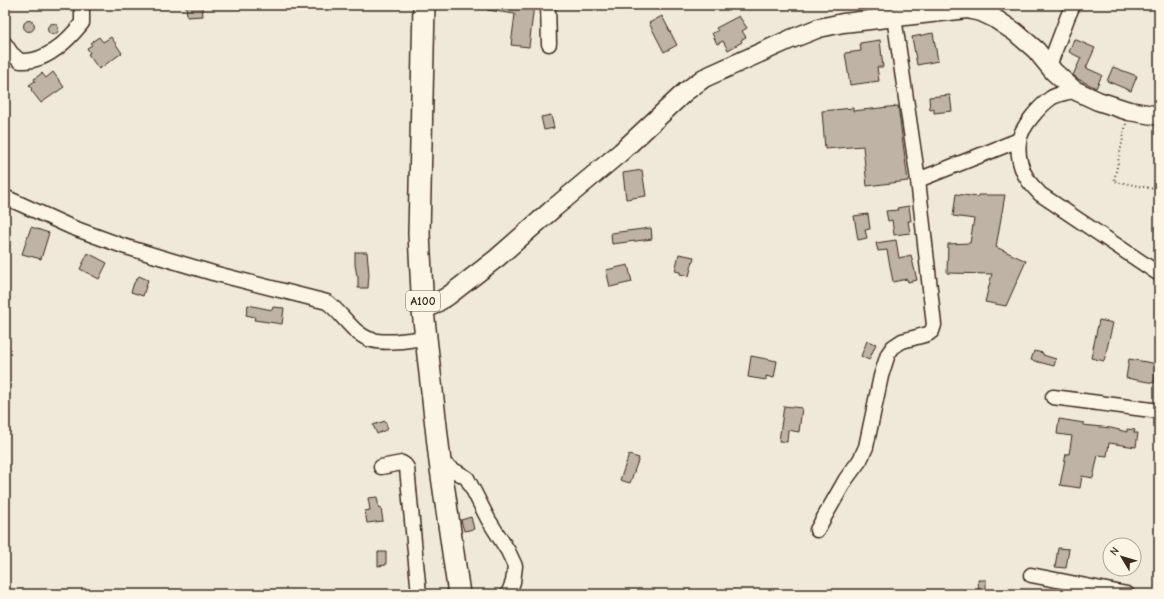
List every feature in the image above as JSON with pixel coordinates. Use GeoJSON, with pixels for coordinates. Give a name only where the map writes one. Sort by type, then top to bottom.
{"type":"FeatureCollection","features":[{"type":"Feature","properties":{"kind":"highway","name":"A100"},"geometry":{"type":"LineString","coordinates":[[424,5],[419,234],[423,311],[440,462],[459,594]]}},
{"type":"Feature","properties":{"kind":"main road"},"geometry":{"type":"LineString","coordinates":[[423,311],[448,296],[497,258],[621,152],[685,92],[704,78],[819,28],[843,23],[967,9],[981,12],[994,18],[1015,32],[1036,50],[1054,72],[1074,90],[1098,101],[1128,111],[1159,116]]}},
{"type":"Feature","properties":{"kind":"street"},"geometry":{"type":"LineString","coordinates":[[5,44],[11,53],[20,61],[34,60],[53,51],[71,36],[82,24],[82,10],[80,5]]}},
{"type":"Feature","properties":{"kind":"street"},"geometry":{"type":"LineString","coordinates":[[548,5],[548,44]]}},
{"type":"Feature","properties":{"kind":"street"},"geometry":{"type":"LineString","coordinates":[[1049,66],[1073,5]]}},
{"type":"Feature","properties":{"kind":"street"},"geometry":{"type":"LineString","coordinates":[[817,530],[866,448],[881,376],[888,354],[893,347],[902,341],[928,334],[932,331],[934,325],[918,180],[894,17]]}},
{"type":"Feature","properties":{"kind":"street"},"geometry":{"type":"LineString","coordinates":[[1074,90],[1052,98],[1037,110],[1026,124],[1018,140],[1022,168],[1028,181],[1040,194],[1159,274]]}},
{"type":"Feature","properties":{"kind":"street"},"geometry":{"type":"LineString","coordinates":[[918,180],[1018,140]]}},
{"type":"Feature","properties":{"kind":"street"},"geometry":{"type":"LineString","coordinates":[[5,197],[71,227],[123,246],[213,273],[326,302],[363,336],[373,340],[394,341],[425,338]]}},
{"type":"Feature","properties":{"kind":"street"},"geometry":{"type":"LineString","coordinates":[[1053,397],[1159,412]]}},
{"type":"Feature","properties":{"kind":"street"},"geometry":{"type":"LineString","coordinates":[[440,462],[467,478],[488,519],[508,551],[515,566],[513,582],[508,594]]}},
{"type":"Feature","properties":{"kind":"street"},"geometry":{"type":"LineString","coordinates":[[381,467],[402,463],[407,468],[419,594]]}},
{"type":"Feature","properties":{"kind":"street"},"geometry":{"type":"LineString","coordinates":[[1031,575],[1127,594]]}},
{"type":"Feature","properties":{"kind":"path"},"geometry":{"type":"LineString","coordinates":[[1128,111],[1114,181],[1159,190]]}},
{"type":"Feature","properties":{"kind":"building"},"geometry":{"type":"Polygon","coordinates":[[[186,5],[202,5],[203,16],[187,17],[186,5]]]}},
{"type":"Feature","properties":{"kind":"building"},"geometry":{"type":"Polygon","coordinates":[[[488,5],[534,5],[529,47],[511,45],[515,14],[487,10],[488,5]]]}},
{"type":"Feature","properties":{"kind":"building"},"geometry":{"type":"Polygon","coordinates":[[[662,16],[677,45],[664,52],[649,23],[662,16]]]}},
{"type":"Feature","properties":{"kind":"building"},"geometry":{"type":"Polygon","coordinates":[[[739,16],[747,28],[742,31],[746,37],[741,40],[742,42],[728,50],[723,41],[717,44],[712,33],[718,31],[716,28],[739,16]]]}},
{"type":"Feature","properties":{"kind":"building"},"geometry":{"type":"Polygon","coordinates":[[[29,20],[33,22],[35,26],[33,30],[29,32],[25,30],[23,26],[25,22],[29,20]]]}},
{"type":"Feature","properties":{"kind":"building"},"geometry":{"type":"Polygon","coordinates":[[[53,23],[57,25],[59,29],[57,33],[53,35],[49,33],[47,29],[49,25],[53,23]]]}},
{"type":"Feature","properties":{"kind":"building"},"geometry":{"type":"Polygon","coordinates":[[[933,33],[938,61],[917,65],[912,37],[933,33]]]}},
{"type":"Feature","properties":{"kind":"building"},"geometry":{"type":"Polygon","coordinates":[[[99,37],[103,42],[111,37],[122,53],[99,69],[88,54],[90,53],[87,48],[92,45],[90,43],[99,37]]]}},
{"type":"Feature","properties":{"kind":"building"},"geometry":{"type":"Polygon","coordinates":[[[1074,39],[1095,48],[1086,68],[1102,75],[1096,88],[1073,75],[1081,58],[1069,52],[1074,39]]]}},
{"type":"Feature","properties":{"kind":"building"},"geometry":{"type":"Polygon","coordinates":[[[880,40],[883,67],[877,67],[879,81],[850,85],[845,53],[861,51],[860,43],[880,40]]]}},
{"type":"Feature","properties":{"kind":"building"},"geometry":{"type":"Polygon","coordinates":[[[1113,67],[1137,76],[1131,91],[1107,81],[1113,67]]]}},
{"type":"Feature","properties":{"kind":"building"},"geometry":{"type":"Polygon","coordinates":[[[53,72],[64,87],[41,103],[29,85],[42,73],[46,78],[53,72]]]}},
{"type":"Feature","properties":{"kind":"building"},"geometry":{"type":"Polygon","coordinates":[[[950,95],[952,111],[934,113],[934,109],[930,110],[929,97],[950,95]]]}},
{"type":"Feature","properties":{"kind":"building"},"geometry":{"type":"Polygon","coordinates":[[[898,106],[908,181],[867,186],[863,146],[825,149],[822,111],[853,108],[853,111],[898,106]]]}},
{"type":"Feature","properties":{"kind":"building"},"geometry":{"type":"Polygon","coordinates":[[[551,115],[554,128],[544,130],[541,117],[551,115]]]}},
{"type":"Feature","properties":{"kind":"building"},"geometry":{"type":"Polygon","coordinates":[[[642,170],[646,196],[626,199],[623,173],[642,170]]]}},
{"type":"Feature","properties":{"kind":"building"},"geometry":{"type":"Polygon","coordinates":[[[956,194],[978,197],[978,195],[1005,195],[996,247],[1026,261],[1006,306],[985,302],[992,274],[947,273],[948,244],[970,243],[974,219],[953,216],[956,194]]]}},
{"type":"Feature","properties":{"kind":"building"},"geometry":{"type":"Polygon","coordinates":[[[909,206],[911,221],[908,221],[910,233],[894,235],[892,220],[888,221],[886,211],[898,210],[897,208],[909,206]]]}},
{"type":"Feature","properties":{"kind":"building"},"geometry":{"type":"Polygon","coordinates":[[[868,214],[870,229],[865,230],[867,238],[858,240],[854,216],[868,214]]]}},
{"type":"Feature","properties":{"kind":"building"},"geometry":{"type":"Polygon","coordinates":[[[31,227],[49,233],[41,259],[22,254],[31,227]]]}},
{"type":"Feature","properties":{"kind":"building"},"geometry":{"type":"Polygon","coordinates":[[[651,228],[652,239],[612,244],[611,233],[651,228]]]}},
{"type":"Feature","properties":{"kind":"building"},"geometry":{"type":"Polygon","coordinates":[[[896,240],[899,258],[911,255],[917,280],[908,282],[907,279],[893,282],[887,250],[878,251],[876,243],[896,240]]]}},
{"type":"Feature","properties":{"kind":"building"},"geometry":{"type":"Polygon","coordinates":[[[355,252],[367,252],[369,274],[368,288],[358,288],[355,252]]]}},
{"type":"Feature","properties":{"kind":"building"},"geometry":{"type":"Polygon","coordinates":[[[88,253],[107,263],[99,279],[80,269],[88,253]]]}},
{"type":"Feature","properties":{"kind":"building"},"geometry":{"type":"Polygon","coordinates":[[[679,254],[694,257],[689,276],[675,271],[679,254]]]}},
{"type":"Feature","properties":{"kind":"building"},"geometry":{"type":"Polygon","coordinates":[[[628,265],[632,282],[610,287],[606,270],[628,265]]]}},
{"type":"Feature","properties":{"kind":"building"},"geometry":{"type":"Polygon","coordinates":[[[139,276],[148,280],[143,296],[131,292],[134,283],[139,276]]]}},
{"type":"Feature","properties":{"kind":"building"},"geometry":{"type":"Polygon","coordinates":[[[248,305],[272,310],[273,307],[284,308],[282,324],[254,320],[255,317],[246,315],[248,305]]]}},
{"type":"Feature","properties":{"kind":"building"},"geometry":{"type":"Polygon","coordinates":[[[1099,320],[1113,323],[1104,361],[1091,358],[1099,320]]]}},
{"type":"Feature","properties":{"kind":"building"},"geometry":{"type":"Polygon","coordinates":[[[867,341],[876,344],[869,360],[861,356],[867,341]]]}},
{"type":"Feature","properties":{"kind":"building"},"geometry":{"type":"Polygon","coordinates":[[[1034,351],[1056,359],[1054,366],[1031,360],[1034,351]]]}},
{"type":"Feature","properties":{"kind":"building"},"geometry":{"type":"Polygon","coordinates":[[[751,356],[777,361],[774,378],[766,376],[766,380],[748,377],[751,356]]]}},
{"type":"Feature","properties":{"kind":"building"},"geometry":{"type":"Polygon","coordinates":[[[1129,359],[1158,364],[1154,383],[1126,378],[1129,359]]]}},
{"type":"Feature","properties":{"kind":"building"},"geometry":{"type":"Polygon","coordinates":[[[784,406],[802,408],[799,432],[788,430],[787,442],[779,441],[784,406]]]}},
{"type":"Feature","properties":{"kind":"building"},"geometry":{"type":"Polygon","coordinates":[[[1059,419],[1084,423],[1083,425],[1111,428],[1127,432],[1127,429],[1135,430],[1134,433],[1138,433],[1136,447],[1109,443],[1107,456],[1098,455],[1093,478],[1082,476],[1080,488],[1060,485],[1066,454],[1069,454],[1072,436],[1057,434],[1059,419]]]}},
{"type":"Feature","properties":{"kind":"building"},"geometry":{"type":"Polygon","coordinates":[[[385,421],[388,429],[377,434],[373,425],[385,421]]]}},
{"type":"Feature","properties":{"kind":"building"},"geometry":{"type":"Polygon","coordinates":[[[629,455],[639,458],[630,483],[620,480],[629,455]]]}},
{"type":"Feature","properties":{"kind":"building"},"geometry":{"type":"Polygon","coordinates":[[[377,497],[379,509],[381,508],[383,521],[367,523],[365,511],[370,510],[368,498],[377,497]]]}},
{"type":"Feature","properties":{"kind":"building"},"geometry":{"type":"Polygon","coordinates":[[[471,517],[474,529],[464,531],[461,520],[471,517]]]}},
{"type":"Feature","properties":{"kind":"building"},"geometry":{"type":"Polygon","coordinates":[[[1058,548],[1069,549],[1066,568],[1055,567],[1058,548]]]}},
{"type":"Feature","properties":{"kind":"building"},"geometry":{"type":"Polygon","coordinates":[[[378,552],[386,552],[386,565],[378,566],[378,552]]]}},
{"type":"Feature","properties":{"kind":"building"},"geometry":{"type":"Polygon","coordinates":[[[978,580],[986,580],[986,592],[979,592],[978,580]]]}}]}
